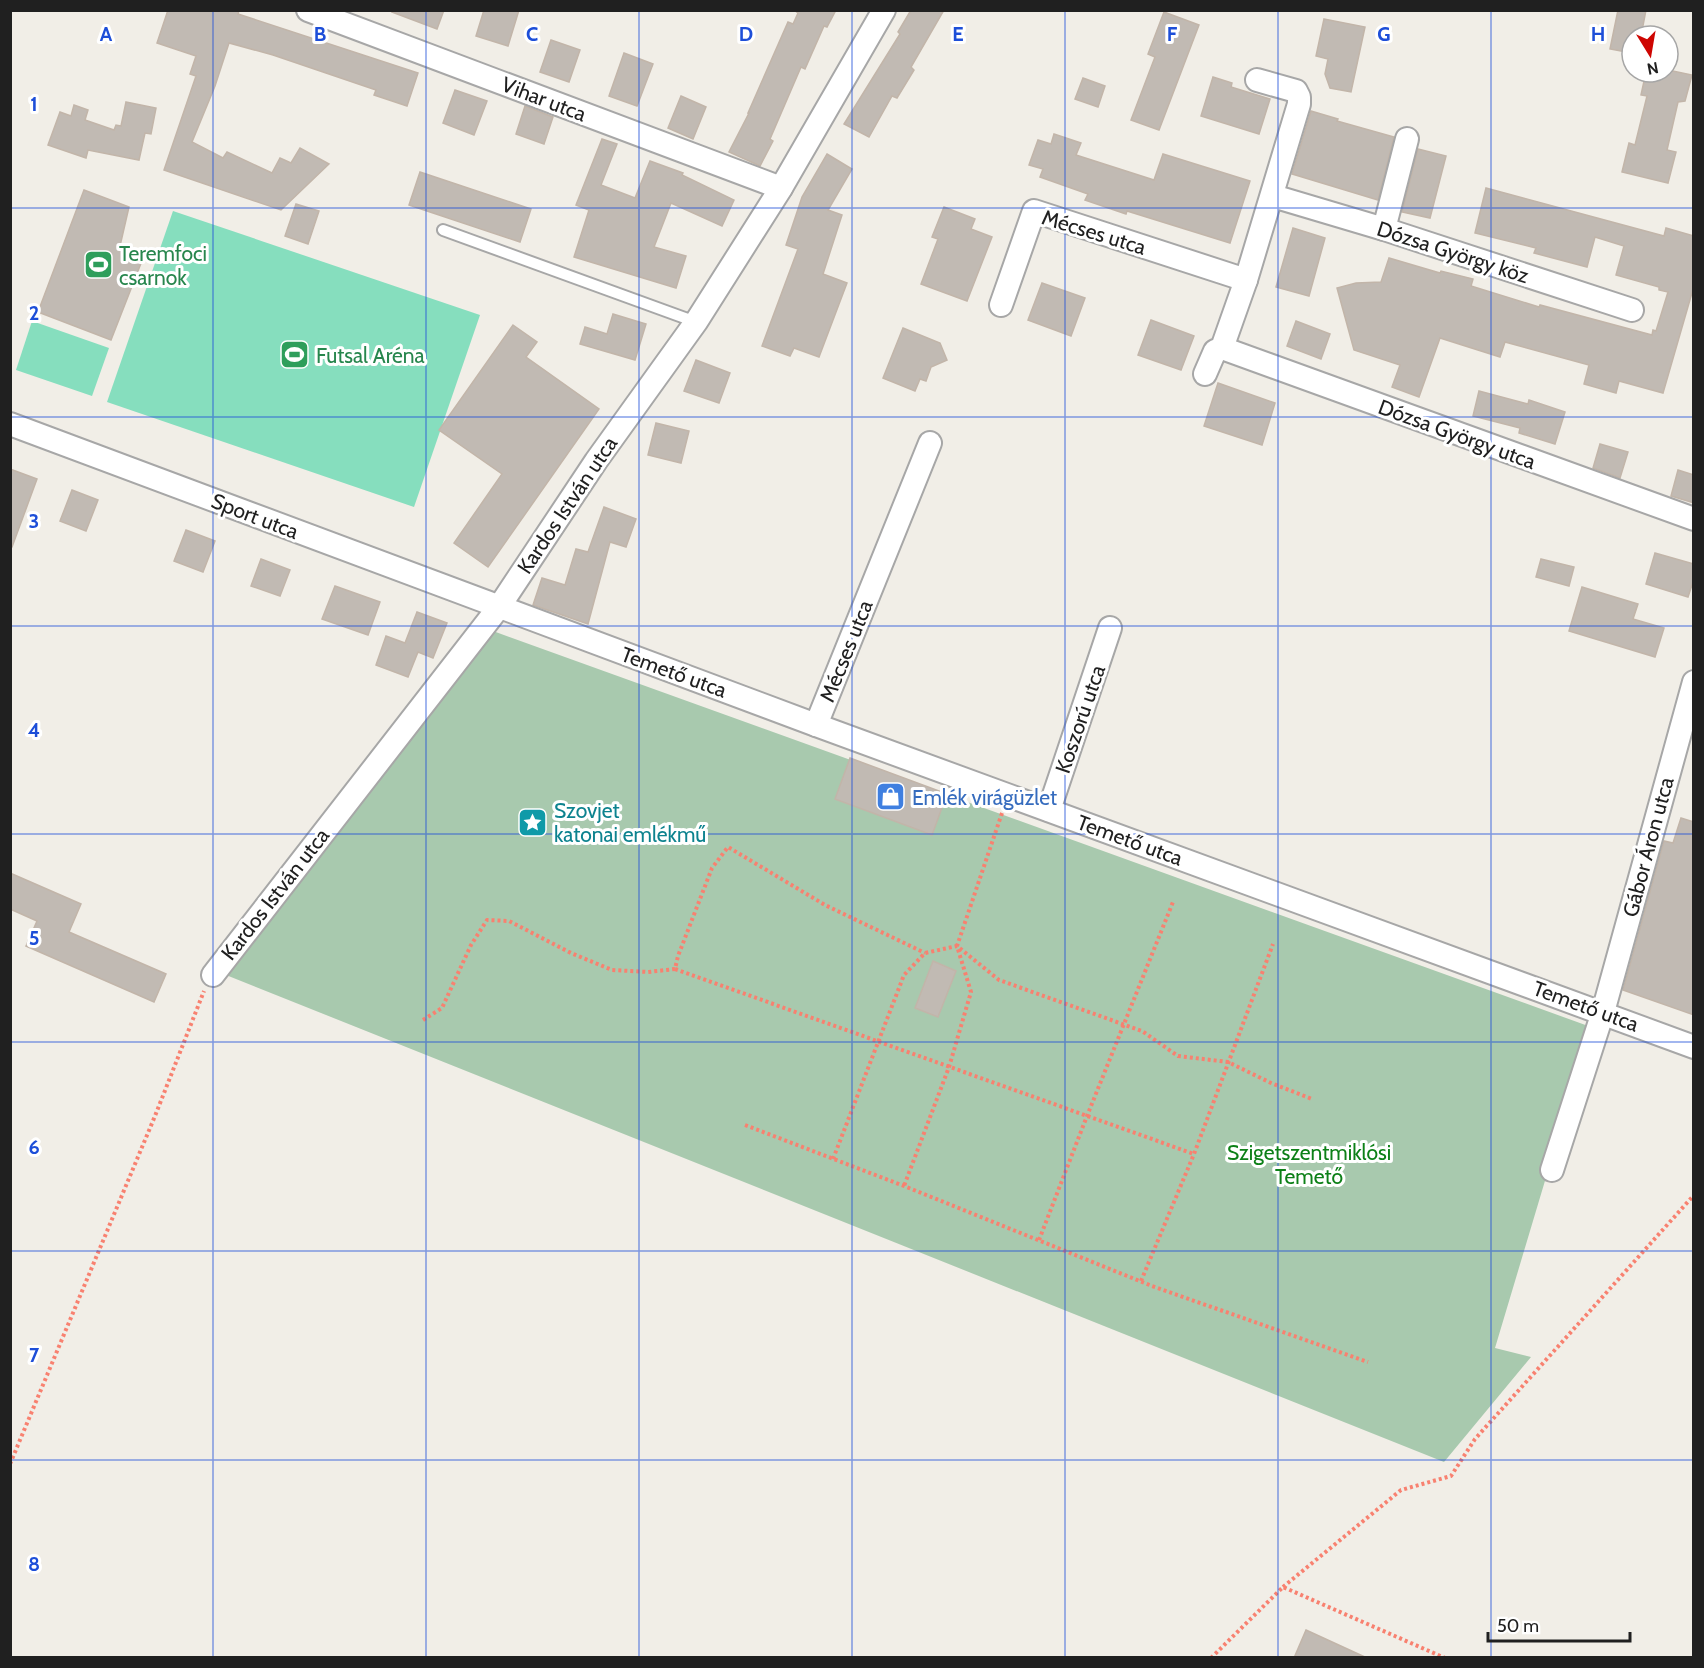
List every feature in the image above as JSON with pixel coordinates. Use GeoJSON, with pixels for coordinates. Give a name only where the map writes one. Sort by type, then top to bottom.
{"type":"FeatureCollection","features":[{"type":"Feature","properties":{"kind":"street","name":"Vihar utca"},"geometry":{"type":"LineString","coordinates":[[308,10],[780,188]]}},
{"type":"Feature","properties":{"kind":"street","name":"Kardos István utca"},"geometry":{"type":"LineString","coordinates":[[213,975],[499,607],[596,461],[696,322],[780,188],[884,10]]}},
{"type":"Feature","properties":{"kind":"street"},"geometry":{"type":"LineString","coordinates":[[1205,374],[1215,351],[1222,348],[1246,280],[1299,104],[1296,91],[1257,80]]}},
{"type":"Feature","properties":{"kind":"street"},"geometry":{"type":"LineString","coordinates":[[1384,229],[1407,139]]}},
{"type":"Feature","properties":{"kind":"street","name":"Dózsa György köz"},"geometry":{"type":"LineString","coordinates":[[1273,196],[1384,229],[1632,310]]}},
{"type":"Feature","properties":{"kind":"street","name":"Mécses utca"},"geometry":{"type":"LineString","coordinates":[[1001,305],[1034,211],[1246,280]]}},
{"type":"Feature","properties":{"kind":"street","name":"Dózsa György utca"},"geometry":{"type":"LineString","coordinates":[[1222,348],[1694,519]]}},
{"type":"Feature","properties":{"kind":"street","name":"Sport utca"},"geometry":{"type":"LineString","coordinates":[[10,424],[499,607]]}},
{"type":"Feature","properties":{"kind":"street","name":"Mécses utca"},"geometry":{"type":"LineString","coordinates":[[816,725],[930,443]]}},
{"type":"Feature","properties":{"kind":"street","name":"Temető utca"},"geometry":{"type":"LineString","coordinates":[[499,607],[1694,1047]]}},
{"type":"Feature","properties":{"kind":"street","name":"Koszorú utca"},"geometry":{"type":"LineString","coordinates":[[1049,810],[1110,628]]}},
{"type":"Feature","properties":{"kind":"street","name":"Gábor Áron utca"},"geometry":{"type":"LineString","coordinates":[[1552,1170],[1603,1012],[1694,682]]}},
{"type":"Feature","properties":{"kind":"lane"},"geometry":{"type":"LineString","coordinates":[[443,230],[696,322]]}},
{"type":"Feature","properties":{"kind":"path"},"geometry":{"type":"LineString","coordinates":[[904,1186],[949,1067],[970,992],[957,946],[1008,795]]}},
{"type":"Feature","properties":{"kind":"path"},"geometry":{"type":"LineString","coordinates":[[675,969],[712,868],[728,847],[825,905],[925,953]]}},
{"type":"Feature","properties":{"kind":"path"},"geometry":{"type":"LineString","coordinates":[[1039,1240],[1173,902]]}},
{"type":"Feature","properties":{"kind":"path"},"geometry":{"type":"LineString","coordinates":[[423,1020],[442,1008],[471,945],[487,920],[509,921],[571,953],[612,970],[648,972],[675,969],[1194,1154]]}},
{"type":"Feature","properties":{"kind":"path"},"geometry":{"type":"LineString","coordinates":[[1141,1281],[1194,1154],[1273,944]]}},
{"type":"Feature","properties":{"kind":"path"},"geometry":{"type":"LineString","coordinates":[[833,1159],[904,975],[925,953],[957,946]]}},
{"type":"Feature","properties":{"kind":"path"},"geometry":{"type":"LineString","coordinates":[[957,946],[999,980],[1142,1030],[1178,1056],[1228,1062],[1312,1099]]}},
{"type":"Feature","properties":{"kind":"path"},"geometry":{"type":"LineString","coordinates":[[10,1464],[213,975]]}},
{"type":"Feature","properties":{"kind":"path"},"geometry":{"type":"LineString","coordinates":[[745,1125],[1141,1281],[1368,1362]]}},
{"type":"Feature","properties":{"kind":"path"},"geometry":{"type":"LineString","coordinates":[[1210,1658],[1283,1587],[1401,1490],[1451,1476],[1475,1439],[1694,1195]]}},
{"type":"Feature","properties":{"kind":"path"},"geometry":{"type":"LineString","coordinates":[[1283,1587],[1445,1658]]}},
{"type":"Feature","properties":{"kind":"green space","name":"Futsal Aréna"},"geometry":{"type":"Polygon","coordinates":[[[173,211],[480,315],[414,507],[107,402],[173,211]]]}},
{"type":"Feature","properties":{"kind":"green space"},"geometry":{"type":"Polygon","coordinates":[[[32,321],[109,348],[92,396],[16,370],[32,321]]]}},
{"type":"Feature","properties":{"kind":"green space","name":"Szigetszentmiklósi Temető"},"geometry":{"type":"Polygon","coordinates":[[[493,631],[1591,1027],[1495,1348],[1531,1357],[1444,1462],[226,975],[493,631]]]}},
{"type":"Feature","properties":{"kind":"building"},"geometry":{"type":"Polygon","coordinates":[[[168,10],[239,10],[238,14],[418,73],[407,106],[374,95],[376,90],[273,55],[229,43],[215,86],[192,142],[223,158],[227,152],[272,173],[280,158],[291,163],[300,148],[329,164],[281,210],[164,170],[196,76],[190,74],[196,56],[157,43],[168,10]]]}},
{"type":"Feature","properties":{"kind":"building"},"geometry":{"type":"Polygon","coordinates":[[[393,10],[444,10],[437,29],[392,12],[393,10]]]}},
{"type":"Feature","properties":{"kind":"building"},"geometry":{"type":"Polygon","coordinates":[[[484,10],[519,10],[508,46],[476,36],[484,10]]]}},
{"type":"Feature","properties":{"kind":"building"},"geometry":{"type":"Polygon","coordinates":[[[794,10],[836,10],[827,27],[824,26],[805,69],[801,67],[770,139],[773,141],[760,166],[729,152],[749,113],[788,22],[793,24],[798,13],[794,10]]]}},
{"type":"Feature","properties":{"kind":"building"},"geometry":{"type":"Polygon","coordinates":[[[911,10],[944,10],[911,67],[914,70],[897,98],[892,96],[869,137],[844,124],[900,34],[898,32],[911,10]]]}},
{"type":"Feature","properties":{"kind":"building"},"geometry":{"type":"Polygon","coordinates":[[[1618,10],[1646,10],[1643,24],[1620,24],[1620,51],[1610,49],[1618,10]]]}},
{"type":"Feature","properties":{"kind":"building"},"geometry":{"type":"Polygon","coordinates":[[[1164,12],[1199,25],[1159,130],[1131,120],[1155,57],[1148,54],[1164,12]]]}},
{"type":"Feature","properties":{"kind":"building"},"geometry":{"type":"Polygon","coordinates":[[[1324,19],[1365,27],[1351,92],[1330,88],[1325,74],[1328,59],[1316,56],[1324,19]]]}},
{"type":"Feature","properties":{"kind":"building"},"geometry":{"type":"Polygon","coordinates":[[[551,40],[580,50],[569,82],[540,72],[551,40]]]}},
{"type":"Feature","properties":{"kind":"building"},"geometry":{"type":"Polygon","coordinates":[[[624,53],[653,64],[637,106],[609,96],[624,53]]]}},
{"type":"Feature","properties":{"kind":"building"},"geometry":{"type":"Polygon","coordinates":[[[1680,72],[1692,75],[1685,101],[1678,102],[1667,150],[1676,152],[1668,183],[1622,172],[1629,143],[1635,145],[1647,96],[1641,95],[1643,84],[1680,84],[1680,72]]]}},
{"type":"Feature","properties":{"kind":"building"},"geometry":{"type":"Polygon","coordinates":[[[1213,77],[1232,83],[1231,87],[1270,99],[1259,134],[1201,116],[1213,77]]]}},
{"type":"Feature","properties":{"kind":"building"},"geometry":{"type":"Polygon","coordinates":[[[1083,78],[1105,86],[1098,107],[1075,99],[1083,78]]]}},
{"type":"Feature","properties":{"kind":"building"},"geometry":{"type":"Polygon","coordinates":[[[455,90],[487,101],[474,135],[443,123],[455,90]]]}},
{"type":"Feature","properties":{"kind":"building"},"geometry":{"type":"Polygon","coordinates":[[[681,96],[706,107],[693,139],[668,128],[681,96]]]}},
{"type":"Feature","properties":{"kind":"building"},"geometry":{"type":"Polygon","coordinates":[[[126,102],[156,108],[151,134],[145,133],[139,160],[88,150],[86,158],[48,145],[60,112],[71,116],[74,105],[88,110],[85,120],[114,130],[116,125],[121,126],[126,102]]]}},
{"type":"Feature","properties":{"kind":"building"},"geometry":{"type":"Polygon","coordinates":[[[525,106],[553,117],[544,144],[516,134],[525,106]]]}},
{"type":"Feature","properties":{"kind":"building"},"geometry":{"type":"Polygon","coordinates":[[[1311,111],[1394,137],[1378,200],[1292,174],[1311,111]]]}},
{"type":"Feature","properties":{"kind":"building"},"geometry":{"type":"Polygon","coordinates":[[[1054,134],[1081,143],[1076,155],[1154,180],[1163,154],[1250,181],[1230,243],[1085,200],[1088,194],[1040,177],[1043,169],[1029,165],[1038,140],[1051,144],[1054,134]]]}},
{"type":"Feature","properties":{"kind":"building"},"geometry":{"type":"Polygon","coordinates":[[[602,139],[617,144],[601,185],[635,198],[650,161],[683,173],[682,175],[734,200],[722,226],[671,203],[654,247],[686,256],[676,288],[574,257],[589,210],[576,205],[602,139]]]}},
{"type":"Feature","properties":{"kind":"building"},"geometry":{"type":"Polygon","coordinates":[[[1418,149],[1446,156],[1430,218],[1402,212],[1418,149]]]}},
{"type":"Feature","properties":{"kind":"building"},"geometry":{"type":"Polygon","coordinates":[[[827,154],[852,169],[828,210],[842,215],[823,274],[847,283],[819,357],[794,348],[790,356],[762,346],[798,249],[786,245],[802,197],[827,154]]]}},
{"type":"Feature","properties":{"kind":"building"},"geometry":{"type":"Polygon","coordinates":[[[420,172],[531,209],[520,242],[409,205],[420,172]]]}},
{"type":"Feature","properties":{"kind":"building"},"geometry":{"type":"Polygon","coordinates":[[[1486,188],[1664,236],[1666,228],[1694,236],[1694,286],[1663,393],[1619,381],[1616,393],[1584,384],[1589,365],[1505,342],[1500,357],[1440,338],[1419,397],[1392,387],[1400,365],[1354,350],[1337,288],[1356,283],[1381,282],[1389,258],[1440,273],[1441,271],[1473,279],[1471,286],[1539,307],[1540,305],[1652,335],[1653,330],[1656,331],[1668,292],[1659,290],[1659,287],[1616,275],[1624,246],[1595,237],[1587,267],[1534,253],[1536,248],[1475,233],[1486,188]]]}},
{"type":"Feature","properties":{"kind":"building","name":"Teremfoci csarnok"},"geometry":{"type":"Polygon","coordinates":[[[84,190],[129,207],[120,246],[145,253],[111,340],[38,312],[84,190]]]}},
{"type":"Feature","properties":{"kind":"building"},"geometry":{"type":"Polygon","coordinates":[[[296,204],[319,211],[308,244],[285,236],[296,204]]]}},
{"type":"Feature","properties":{"kind":"building"},"geometry":{"type":"Polygon","coordinates":[[[944,207],[975,219],[971,229],[992,237],[967,301],[921,284],[938,239],[932,237],[944,207]]]}},
{"type":"Feature","properties":{"kind":"building"},"geometry":{"type":"Polygon","coordinates":[[[1293,228],[1325,238],[1309,296],[1276,287],[1293,228]]]}},
{"type":"Feature","properties":{"kind":"building"},"geometry":{"type":"Polygon","coordinates":[[[1042,283],[1085,298],[1071,336],[1028,320],[1042,283]]]}},
{"type":"Feature","properties":{"kind":"building"},"geometry":{"type":"Polygon","coordinates":[[[613,314],[646,324],[635,360],[580,344],[585,327],[607,334],[613,314]]]}},
{"type":"Feature","properties":{"kind":"building"},"geometry":{"type":"Polygon","coordinates":[[[1151,320],[1194,336],[1181,370],[1138,355],[1151,320]]]}},
{"type":"Feature","properties":{"kind":"building"},"geometry":{"type":"Polygon","coordinates":[[[1296,321],[1330,334],[1321,359],[1287,346],[1296,321]]]}},
{"type":"Feature","properties":{"kind":"building"},"geometry":{"type":"Polygon","coordinates":[[[513,325],[537,342],[526,357],[599,409],[488,567],[454,543],[502,474],[439,430],[513,325]]]}},
{"type":"Feature","properties":{"kind":"building"},"geometry":{"type":"Polygon","coordinates":[[[903,328],[940,343],[947,360],[931,367],[926,381],[920,379],[915,391],[883,378],[903,328]]]}},
{"type":"Feature","properties":{"kind":"building"},"geometry":{"type":"Polygon","coordinates":[[[696,360],[730,373],[719,403],[684,391],[696,360]]]}},
{"type":"Feature","properties":{"kind":"building"},"geometry":{"type":"Polygon","coordinates":[[[1218,383],[1275,403],[1262,445],[1204,426],[1218,383]]]}},
{"type":"Feature","properties":{"kind":"building"},"geometry":{"type":"Polygon","coordinates":[[[1479,391],[1528,404],[1529,400],[1565,412],[1555,444],[1519,433],[1520,428],[1473,416],[1479,391]]]}},
{"type":"Feature","properties":{"kind":"building"},"geometry":{"type":"Polygon","coordinates":[[[656,423],[689,431],[681,463],[648,455],[656,423]]]}},
{"type":"Feature","properties":{"kind":"building"},"geometry":{"type":"Polygon","coordinates":[[[1600,444],[1628,452],[1620,478],[1593,468],[1600,444]]]}},
{"type":"Feature","properties":{"kind":"building"},"geometry":{"type":"Polygon","coordinates":[[[10,469],[37,479],[12,547],[10,547],[10,469]]]}},
{"type":"Feature","properties":{"kind":"building"},"geometry":{"type":"Polygon","coordinates":[[[1678,470],[1694,475],[1694,503],[1671,496],[1678,470]]]}},
{"type":"Feature","properties":{"kind":"building"},"geometry":{"type":"Polygon","coordinates":[[[72,490],[98,500],[86,531],[60,521],[72,490]]]}},
{"type":"Feature","properties":{"kind":"building"},"geometry":{"type":"Polygon","coordinates":[[[604,507],[636,519],[626,547],[610,542],[588,624],[533,605],[542,578],[565,585],[576,549],[588,552],[604,507]]]}},
{"type":"Feature","properties":{"kind":"building"},"geometry":{"type":"Polygon","coordinates":[[[186,530],[215,541],[203,572],[174,561],[186,530]]]}},
{"type":"Feature","properties":{"kind":"building"},"geometry":{"type":"Polygon","coordinates":[[[1655,553],[1694,564],[1694,579],[1688,597],[1646,584],[1655,553]]]}},
{"type":"Feature","properties":{"kind":"building"},"geometry":{"type":"Polygon","coordinates":[[[261,559],[290,570],[280,596],[251,586],[261,559]]]}},
{"type":"Feature","properties":{"kind":"building"},"geometry":{"type":"Polygon","coordinates":[[[1541,559],[1574,567],[1569,586],[1536,577],[1541,559]]]}},
{"type":"Feature","properties":{"kind":"building"},"geometry":{"type":"Polygon","coordinates":[[[335,586],[380,602],[368,635],[322,619],[335,586]]]}},
{"type":"Feature","properties":{"kind":"building"},"geometry":{"type":"Polygon","coordinates":[[[1582,587],[1638,604],[1633,619],[1664,628],[1655,657],[1569,631],[1582,587]]]}},
{"type":"Feature","properties":{"kind":"building"},"geometry":{"type":"Polygon","coordinates":[[[417,612],[447,623],[433,658],[418,652],[408,677],[376,665],[386,636],[405,643],[417,612]]]}},
{"type":"Feature","properties":{"kind":"building","name":"Emlék virágüzlet"},"geometry":{"type":"Polygon","coordinates":[[[850,758],[947,794],[932,835],[835,799],[850,758]]]}},
{"type":"Feature","properties":{"kind":"building"},"geometry":{"type":"Polygon","coordinates":[[[1681,818],[1694,822],[1694,1015],[1623,990],[1664,841],[1673,843],[1681,818]]]}},
{"type":"Feature","properties":{"kind":"building"},"geometry":{"type":"Polygon","coordinates":[[[10,873],[81,904],[69,932],[166,974],[154,1002],[26,946],[37,921],[10,909],[10,873]]]}},
{"type":"Feature","properties":{"kind":"building"},"geometry":{"type":"Polygon","coordinates":[[[933,961],[956,971],[938,1017],[915,1008],[933,961]]]}},
{"type":"Feature","properties":{"kind":"building"},"geometry":{"type":"Polygon","coordinates":[[[1306,1630],[1367,1658],[1294,1658],[1306,1630]]]}},
{"type":"Feature","properties":{"kind":"place","name":"Teremfoci csarnok"},"geometry":{"type":"Point","coordinates":[98,265]}},
{"type":"Feature","properties":{"kind":"place","name":"Futsal Aréna"},"geometry":{"type":"Point","coordinates":[295,355]}},
{"type":"Feature","properties":{"kind":"place","name":"Emlék virágüzlet"},"geometry":{"type":"Point","coordinates":[891,797]}},
{"type":"Feature","properties":{"kind":"place","name":"Szovjet katonai emlékmű"},"geometry":{"type":"Point","coordinates":[533,822]}}]}
